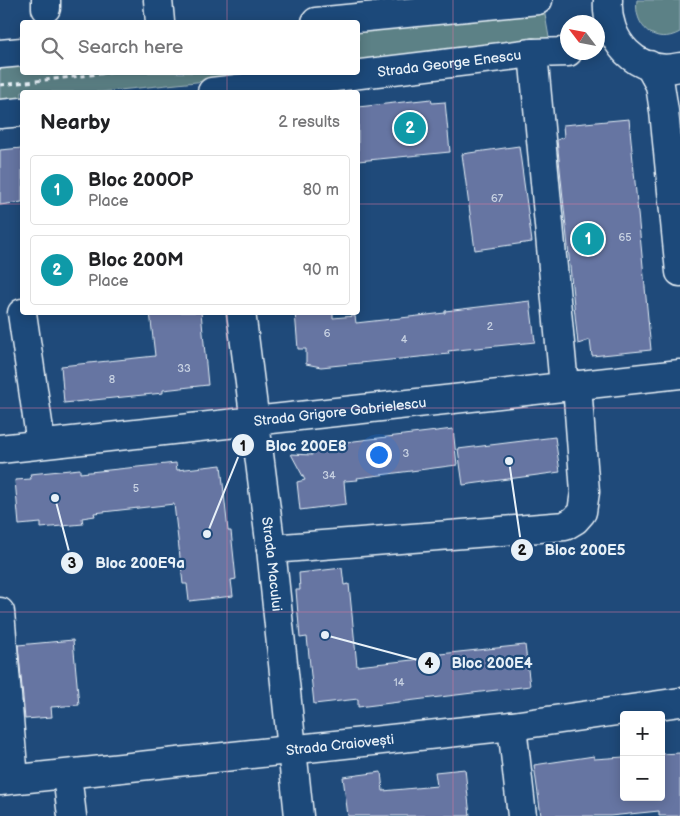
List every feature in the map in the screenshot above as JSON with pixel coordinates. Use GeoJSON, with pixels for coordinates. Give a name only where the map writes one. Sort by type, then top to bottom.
{"type":"FeatureCollection","features":[{"type":"Feature","properties":{"kind":"street"},"geometry":{"type":"LineString","coordinates":[[158,0],[160,20]]}},
{"type":"Feature","properties":{"kind":"street"},"geometry":{"type":"LineString","coordinates":[[336,20],[538,0]]}},
{"type":"Feature","properties":{"kind":"street"},"geometry":{"type":"LineString","coordinates":[[608,0],[610,25],[622,49],[641,62],[660,85],[680,272]]}},
{"type":"Feature","properties":{"kind":"street"},"geometry":{"type":"LineString","coordinates":[[0,54],[20,52]]}},
{"type":"Feature","properties":{"kind":"street","name":"Strada George Enescu"},"geometry":{"type":"LineString","coordinates":[[360,74],[533,53],[560,52]]}},
{"type":"Feature","properties":{"kind":"street"},"geometry":{"type":"LineString","coordinates":[[605,52],[663,68],[680,67]]}},
{"type":"Feature","properties":{"kind":"street"},"geometry":{"type":"LineString","coordinates":[[271,549],[566,526],[582,512],[585,492],[570,385],[533,53]]}},
{"type":"Feature","properties":{"kind":"street","name":"Strada George Enescu"},"geometry":{"type":"LineString","coordinates":[[233,90],[355,75]]}},
{"type":"Feature","properties":{"kind":"street"},"geometry":{"type":"LineString","coordinates":[[0,114],[20,112]]}},
{"type":"Feature","properties":{"kind":"street"},"geometry":{"type":"LineString","coordinates":[[22,315],[41,444]]}},
{"type":"Feature","properties":{"kind":"street","name":"Strada Macului"},"geometry":{"type":"LineString","coordinates":[[242,315],[271,549],[300,816]]}},
{"type":"Feature","properties":{"kind":"street","name":"Strada Grigore Gabrielescu"},"geometry":{"type":"LineString","coordinates":[[0,448],[680,374]]}},
{"type":"Feature","properties":{"kind":"street"},"geometry":{"type":"LineString","coordinates":[[0,612],[7,780]]}},
{"type":"Feature","properties":{"kind":"street","name":"Strada Craiovești"},"geometry":{"type":"LineString","coordinates":[[7,780],[512,726],[680,702]]}},
{"type":"Feature","properties":{"kind":"street"},"geometry":{"type":"LineString","coordinates":[[512,726],[522,816]]}},
{"type":"Feature","properties":{"kind":"street"},"geometry":{"type":"LineString","coordinates":[[67,775],[72,816]]}},
{"type":"Feature","properties":{"kind":"path"},"geometry":{"type":"LineString","coordinates":[[0,85],[89,75]]}},
{"type":"Feature","properties":{"kind":"green space"},"geometry":{"type":"Polygon","coordinates":[[[637,0],[680,0],[680,32],[662,37],[648,31],[642,25],[639,18],[637,0]]]}},
{"type":"Feature","properties":{"kind":"green space"},"geometry":{"type":"Polygon","coordinates":[[[544,9],[550,43],[360,64],[360,28],[544,9]]]}},
{"type":"Feature","properties":{"kind":"green space"},"geometry":{"type":"Polygon","coordinates":[[[20,62],[20,75],[264,75],[119,90],[20,90],[20,101],[0,103],[0,64],[20,62]]]}},
{"type":"Feature","properties":{"kind":"building"},"geometry":{"type":"Polygon","coordinates":[[[431,99],[432,103],[445,102],[450,152],[360,161],[360,107],[431,99]]]}},
{"type":"Feature","properties":{"kind":"building"},"geometry":{"type":"Polygon","coordinates":[[[629,119],[651,350],[592,356],[590,340],[578,344],[557,140],[564,137],[563,125],[629,119]]]}},
{"type":"Feature","properties":{"kind":"building"},"geometry":{"type":"Polygon","coordinates":[[[519,146],[532,242],[475,250],[462,154],[519,146]]]}},
{"type":"Feature","properties":{"kind":"building"},"geometry":{"type":"Polygon","coordinates":[[[20,148],[20,202],[0,205],[0,150],[20,148]]]}},
{"type":"Feature","properties":{"kind":"building"},"geometry":{"type":"Polygon","coordinates":[[[530,301],[535,342],[448,351],[449,354],[321,367],[306,364],[306,349],[298,349],[295,315],[333,315],[333,318],[355,316],[356,323],[445,313],[445,311],[530,301]]]}},
{"type":"Feature","properties":{"kind":"building"},"geometry":{"type":"Polygon","coordinates":[[[150,315],[201,315],[208,385],[163,390],[163,393],[64,403],[61,366],[155,356],[150,315]]]}},
{"type":"Feature","properties":{"kind":"building"},"geometry":{"type":"Polygon","coordinates":[[[453,429],[457,465],[344,481],[346,504],[300,510],[297,482],[305,480],[291,454],[312,455],[313,446],[453,429]]]}},
{"type":"Feature","properties":{"kind":"building"},"geometry":{"type":"Polygon","coordinates":[[[555,437],[560,472],[463,485],[458,449],[555,437]]]}},
{"type":"Feature","properties":{"kind":"building"},"geometry":{"type":"Polygon","coordinates":[[[176,463],[177,470],[221,465],[228,531],[231,531],[236,579],[231,580],[233,596],[189,601],[187,584],[183,584],[174,504],[94,513],[95,516],[82,518],[83,524],[41,528],[41,523],[19,525],[15,480],[31,479],[30,474],[80,469],[80,473],[176,463]]]}},
{"type":"Feature","properties":{"kind":"building"},"geometry":{"type":"Polygon","coordinates":[[[342,568],[344,585],[349,584],[357,666],[440,657],[440,654],[525,645],[530,686],[358,707],[358,699],[314,704],[307,637],[300,638],[296,590],[300,590],[299,573],[342,568]]]}},
{"type":"Feature","properties":{"kind":"building"},"geometry":{"type":"Polygon","coordinates":[[[73,640],[79,705],[51,707],[52,717],[25,719],[18,645],[73,640]]]}},
{"type":"Feature","properties":{"kind":"building"},"geometry":{"type":"Polygon","coordinates":[[[680,753],[680,816],[659,816],[659,811],[610,816],[541,816],[534,765],[594,756],[594,759],[620,757],[620,801],[665,801],[665,754],[680,753]]]}},
{"type":"Feature","properties":{"kind":"building"},"geometry":{"type":"Polygon","coordinates":[[[465,769],[470,816],[348,816],[343,777],[381,772],[383,791],[437,786],[435,772],[465,769]]]}},
{"type":"Feature","properties":{"kind":"place","name":"Bloc 200M"},"geometry":{"type":"Point","coordinates":[410,128]}},
{"type":"Feature","properties":{"kind":"place","name":"Bloc 200OP"},"geometry":{"type":"Point","coordinates":[588,239]}},
{"type":"Feature","properties":{"kind":"place","name":"Bloc 200E5"},"geometry":{"type":"Point","coordinates":[509,461]}},
{"type":"Feature","properties":{"kind":"place","name":"Bloc 200E9a"},"geometry":{"type":"Point","coordinates":[55,498]}},
{"type":"Feature","properties":{"kind":"place","name":"Bloc 200E8"},"geometry":{"type":"Point","coordinates":[207,534]}},
{"type":"Feature","properties":{"kind":"place","name":"Bloc 200E4"},"geometry":{"type":"Point","coordinates":[325,635]}}]}
